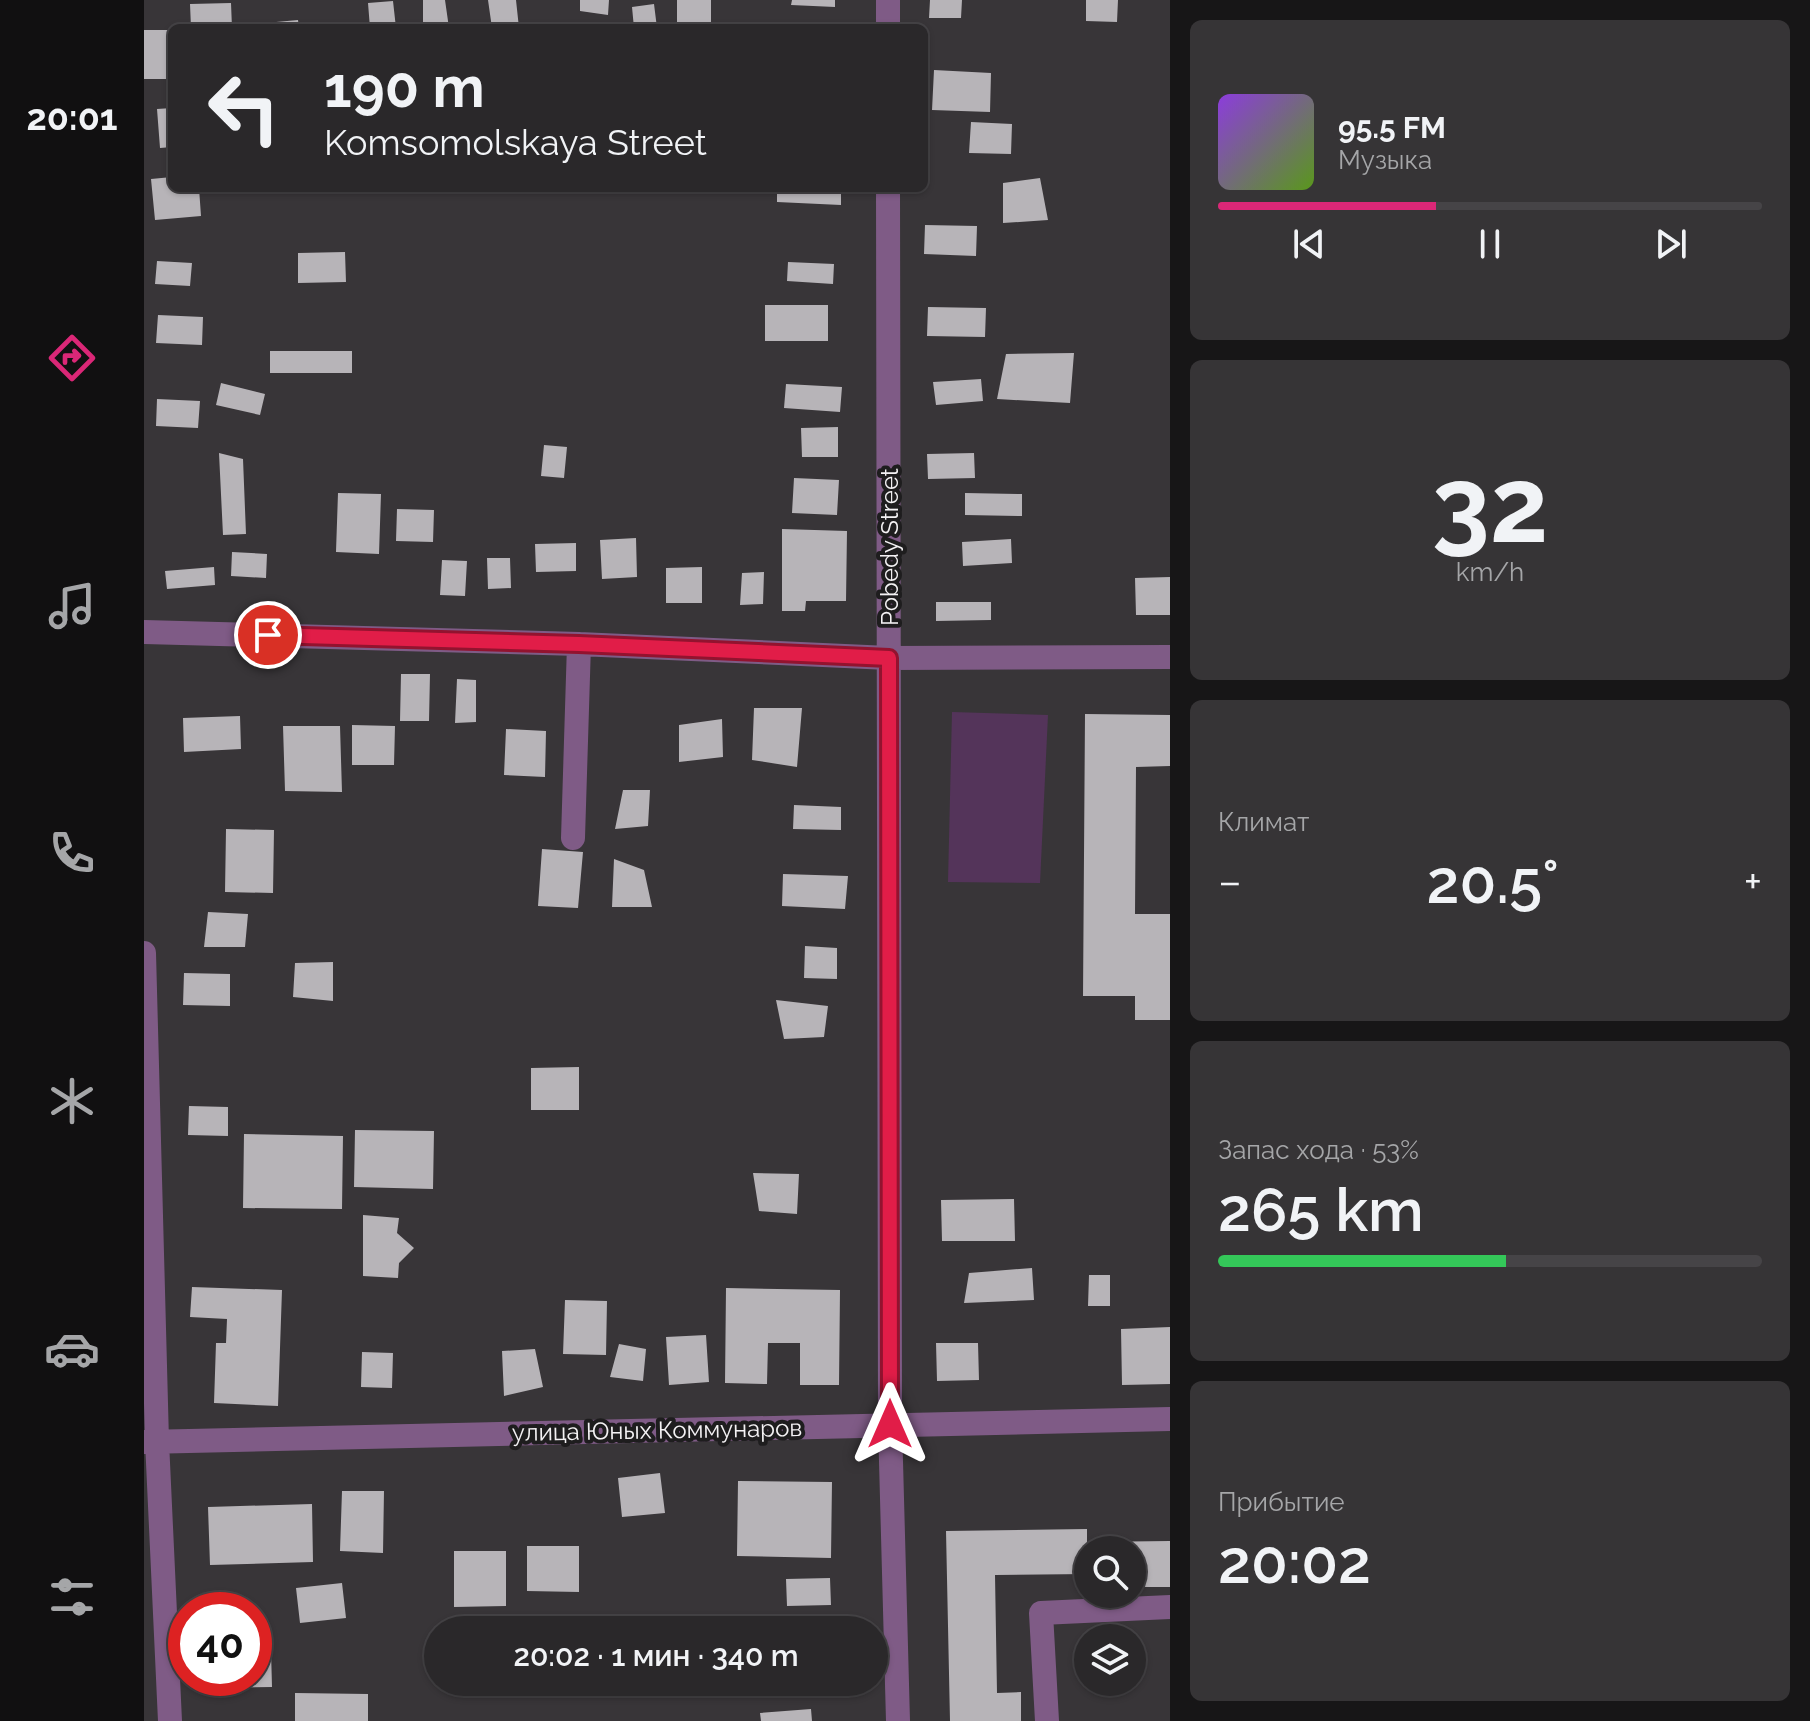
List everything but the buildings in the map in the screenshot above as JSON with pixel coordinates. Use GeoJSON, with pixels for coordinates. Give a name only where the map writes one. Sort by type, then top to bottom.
{"type":"FeatureCollection","features":[{"type":"Feature","properties":{"kind":"street"},"geometry":{"type":"LineString","coordinates":[[888,0],[888,24]]}},
{"type":"Feature","properties":{"kind":"street","name":"Pobedy Street"},"geometry":{"type":"LineString","coordinates":[[888,192],[890,1424],[898,1721]]}},
{"type":"Feature","properties":{"kind":"street"},"geometry":{"type":"LineString","coordinates":[[144,632],[579,644],[889,658],[1170,657]]}},
{"type":"Feature","properties":{"kind":"street"},"geometry":{"type":"LineString","coordinates":[[573,838],[579,644]]}},
{"type":"Feature","properties":{"kind":"street"},"geometry":{"type":"LineString","coordinates":[[144,953],[151,1442],[170,1721]]}},
{"type":"Feature","properties":{"kind":"street","name":"улица Юных Коммунаров"},"geometry":{"type":"LineString","coordinates":[[151,1442],[1170,1419]]}},
{"type":"Feature","properties":{"kind":"street"},"geometry":{"type":"LineString","coordinates":[[1047,1721],[1041,1613],[1170,1607]]}},
{"type":"Feature","properties":{"kind":"shaded area"},"geometry":{"type":"Polygon","coordinates":[[[952,712],[1048,715],[1040,883],[948,882],[952,712]]]}},
{"type":"Feature","properties":{"kind":"route"},"geometry":{"type":"LineString","coordinates":[[268,635],[579,644],[889,658],[890,1424]]}}]}
